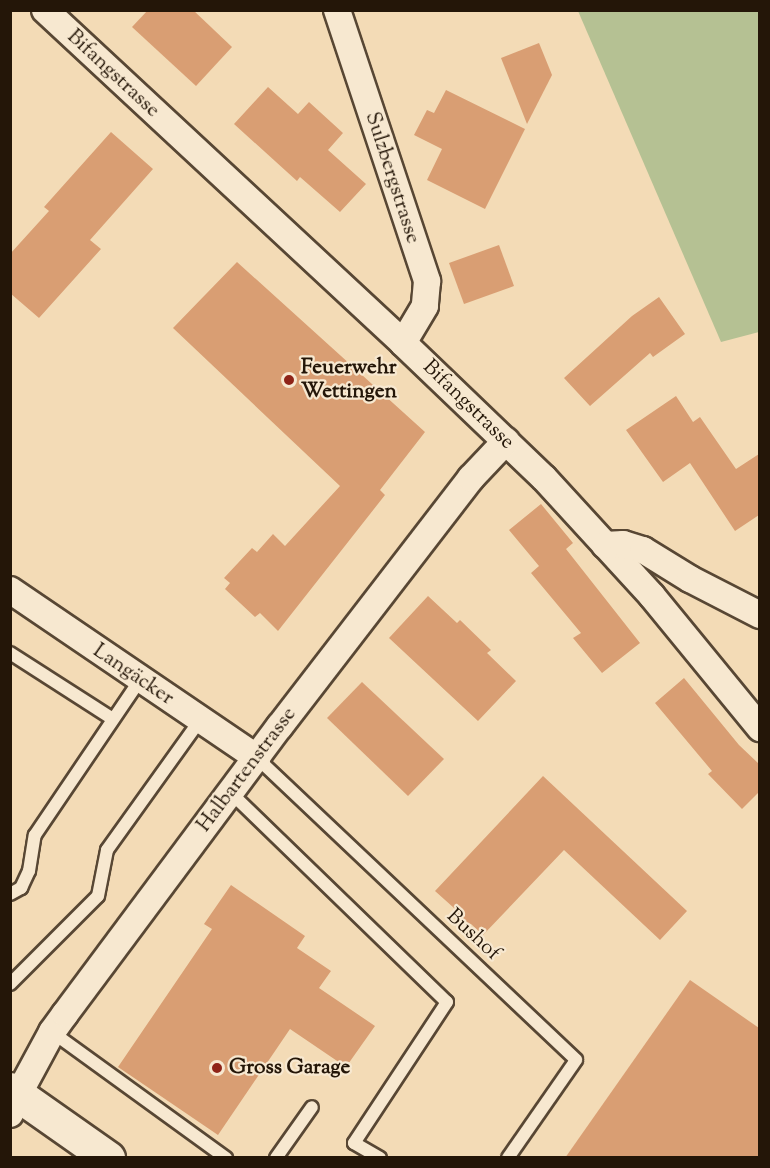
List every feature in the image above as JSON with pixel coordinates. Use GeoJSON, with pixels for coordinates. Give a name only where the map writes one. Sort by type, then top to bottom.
{"type":"FeatureCollection","features":[{"type":"Feature","properties":{"kind":"main road"},"geometry":{"type":"LineString","coordinates":[[13,1099],[108,1158]]}},
{"type":"Feature","properties":{"kind":"street","name":"Bifangstrasse"},"geometry":{"type":"LineString","coordinates":[[45,10],[506,441],[652,596],[759,728]]}},
{"type":"Feature","properties":{"kind":"street","name":"Sulzbergstrasse"},"geometry":{"type":"LineString","coordinates":[[337,10],[427,281],[425,306],[403,343]]}},
{"type":"Feature","properties":{"kind":"street","name":"Halbartenstrasse"},"geometry":{"type":"LineString","coordinates":[[13,1099],[52,1032],[230,792],[471,478],[506,441]]}},
{"type":"Feature","properties":{"kind":"street"},"geometry":{"type":"LineString","coordinates":[[605,545],[623,544],[643,550],[690,579],[759,615]]}},
{"type":"Feature","properties":{"kind":"street","name":"Langäcker"},"geometry":{"type":"LineString","coordinates":[[10,590],[257,758]]}},
{"type":"Feature","properties":{"kind":"lane"},"geometry":{"type":"LineString","coordinates":[[10,652],[113,719]]}},
{"type":"Feature","properties":{"kind":"lane"},"geometry":{"type":"LineString","coordinates":[[10,894],[21,888],[29,872],[35,835],[140,680]]}},
{"type":"Feature","properties":{"kind":"lane"},"geometry":{"type":"LineString","coordinates":[[10,984],[98,896],[107,850],[200,720]]}},
{"type":"Feature","properties":{"kind":"lane","name":"Bushof"},"geometry":{"type":"LineString","coordinates":[[257,758],[576,1060],[508,1158]]}},
{"type":"Feature","properties":{"kind":"lane"},"geometry":{"type":"LineString","coordinates":[[230,792],[447,1002],[354,1143],[380,1158]]}},
{"type":"Feature","properties":{"kind":"lane"},"geometry":{"type":"LineString","coordinates":[[52,1032],[226,1158]]}},
{"type":"Feature","properties":{"kind":"lane"},"geometry":{"type":"LineString","coordinates":[[276,1158],[312,1107]]}},
{"type":"Feature","properties":{"kind":"green space"},"geometry":{"type":"Polygon","coordinates":[[[578,11],[759,11],[759,332],[721,342],[578,11]]]}},
{"type":"Feature","properties":{"kind":"building"},"geometry":{"type":"Polygon","coordinates":[[[148,10],[193,10],[232,47],[196,86],[132,27],[148,10]]]}},
{"type":"Feature","properties":{"kind":"building"},"geometry":{"type":"Polygon","coordinates":[[[539,43],[552,75],[527,124],[501,58],[539,43]]]}},
{"type":"Feature","properties":{"kind":"building"},"geometry":{"type":"Polygon","coordinates":[[[268,87],[298,114],[309,102],[343,133],[328,150],[366,184],[340,212],[300,177],[297,181],[234,124],[268,87]]]}},
{"type":"Feature","properties":{"kind":"building"},"geometry":{"type":"Polygon","coordinates":[[[446,90],[525,129],[485,209],[427,180],[442,149],[414,135],[427,110],[434,113],[446,90]]]}},
{"type":"Feature","properties":{"kind":"building"},"geometry":{"type":"Polygon","coordinates":[[[111,132],[153,169],[90,240],[101,249],[39,318],[10,293],[10,254],[49,211],[44,207],[111,132]]]}},
{"type":"Feature","properties":{"kind":"building"},"geometry":{"type":"Polygon","coordinates":[[[499,245],[514,286],[464,304],[449,263],[499,245]]]}},
{"type":"Feature","properties":{"kind":"building"},"geometry":{"type":"Polygon","coordinates":[[[237,262],[425,432],[380,490],[385,495],[278,631],[260,613],[255,617],[225,589],[230,583],[224,578],[252,548],[257,552],[273,534],[285,546],[340,486],[173,328],[237,262]]]}},
{"type":"Feature","properties":{"kind":"building"},"geometry":{"type":"Polygon","coordinates":[[[659,297],[685,334],[653,357],[650,353],[590,406],[564,378],[632,316],[659,297]]]}},
{"type":"Feature","properties":{"kind":"building"},"geometry":{"type":"Polygon","coordinates":[[[676,396],[693,422],[700,417],[736,469],[759,454],[759,515],[735,531],[690,463],[663,482],[626,430],[676,396]]]}},
{"type":"Feature","properties":{"kind":"building"},"geometry":{"type":"Polygon","coordinates":[[[541,504],[573,543],[566,549],[640,643],[602,673],[573,638],[581,633],[531,573],[539,566],[509,530],[541,504]]]}},
{"type":"Feature","properties":{"kind":"building"},"geometry":{"type":"Polygon","coordinates":[[[428,596],[457,623],[460,620],[491,650],[487,653],[516,681],[478,721],[389,638],[428,596]]]}},
{"type":"Feature","properties":{"kind":"building"},"geometry":{"type":"Polygon","coordinates":[[[684,678],[739,745],[759,764],[759,792],[742,809],[708,774],[712,771],[655,703],[684,678]]]}},
{"type":"Feature","properties":{"kind":"building"},"geometry":{"type":"Polygon","coordinates":[[[362,682],[444,759],[408,796],[327,718],[362,682]]]}},
{"type":"Feature","properties":{"kind":"building"},"geometry":{"type":"Polygon","coordinates":[[[543,776],[687,911],[660,940],[564,850],[483,935],[471,924],[458,921],[454,908],[435,891],[543,776]]]}},
{"type":"Feature","properties":{"kind":"building"},"geometry":{"type":"Polygon","coordinates":[[[231,885],[305,936],[297,948],[331,971],[319,988],[375,1026],[346,1067],[290,1029],[218,1135],[118,1067],[212,929],[204,924],[231,885]]]}},
{"type":"Feature","properties":{"kind":"building"},"geometry":{"type":"Polygon","coordinates":[[[690,980],[759,1028],[759,1158],[565,1158],[690,980]]]}},
{"type":"Feature","properties":{"kind":"place","name":"Feuerwehr Wettingen"},"geometry":{"type":"Point","coordinates":[289,380]}},
{"type":"Feature","properties":{"kind":"place","name":"Gross Garage"},"geometry":{"type":"Point","coordinates":[217,1068]}}]}
